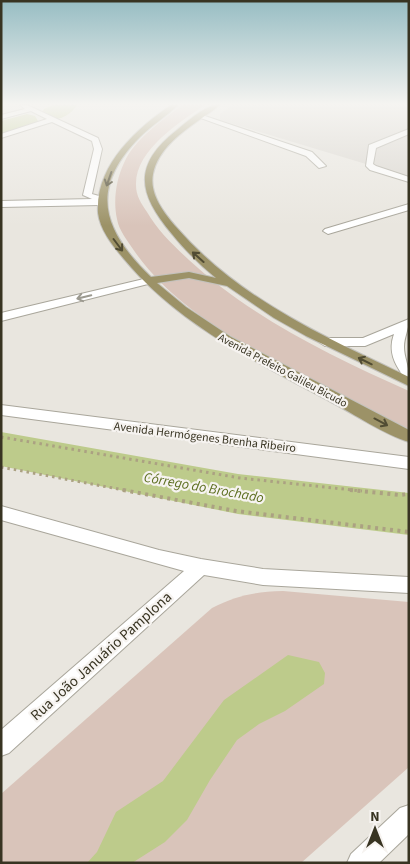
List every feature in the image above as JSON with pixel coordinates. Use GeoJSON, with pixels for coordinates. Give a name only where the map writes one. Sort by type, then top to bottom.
{"type":"FeatureCollection","features":[{"type":"Feature","properties":{"kind":"main road","name":"Avenida Prefeito Galileu Bicudo"},"geometry":{"type":"LineString","coordinates":[[129,145],[114,164],[103,201],[103,215],[113,239],[148,281],[176,306],[217,334],[409,437]]}},
{"type":"Feature","properties":{"kind":"main road"},"geometry":{"type":"LineString","coordinates":[[166,145],[158,155],[148,177],[149,190],[160,213],[196,256],[231,285],[275,313],[325,342],[409,382]]}},
{"type":"Feature","properties":{"kind":"main road"},"geometry":{"type":"LineString","coordinates":[[148,281],[189,275],[231,285]]}},
{"type":"Feature","properties":{"kind":"street"},"geometry":{"type":"LineString","coordinates":[[97,145],[98,149],[87,194],[103,201]]}},
{"type":"Feature","properties":{"kind":"street"},"geometry":{"type":"LineString","coordinates":[[284,145],[309,154],[322,166]]}},
{"type":"Feature","properties":{"kind":"street"},"geometry":{"type":"LineString","coordinates":[[376,145],[372,147],[369,164],[373,168],[409,180]]}},
{"type":"Feature","properties":{"kind":"street"},"geometry":{"type":"LineString","coordinates":[[1,204],[103,201]]}},
{"type":"Feature","properties":{"kind":"street"},"geometry":{"type":"LineString","coordinates":[[328,231],[409,207]]}},
{"type":"Feature","properties":{"kind":"street"},"geometry":{"type":"LineString","coordinates":[[1,317],[148,281]]}},
{"type":"Feature","properties":{"kind":"street"},"geometry":{"type":"LineString","coordinates":[[325,342],[365,342],[406,325]]}},
{"type":"Feature","properties":{"kind":"street"},"geometry":{"type":"LineString","coordinates":[[406,325],[397,339],[396,349],[402,367],[409,374]]}},
{"type":"Feature","properties":{"kind":"street","name":"Avenida Hermógenes Brenha Ribeiro"},"geometry":{"type":"LineString","coordinates":[[1,410],[409,463]]}},
{"type":"Feature","properties":{"kind":"street"},"geometry":{"type":"LineString","coordinates":[[1,513],[159,558],[201,567],[262,577],[409,586]]}},
{"type":"Feature","properties":{"kind":"street","name":"Rua João Januário Pamplona"},"geometry":{"type":"LineString","coordinates":[[1,745],[201,567]]}},
{"type":"Feature","properties":{"kind":"street"},"geometry":{"type":"LineString","coordinates":[[360,863],[409,817]]}},
{"type":"Feature","properties":{"kind":"path"},"geometry":{"type":"LineString","coordinates":[[1,437],[240,478],[399,495],[409,494]]}},
{"type":"Feature","properties":{"kind":"path"},"geometry":{"type":"LineString","coordinates":[[1,467],[236,511],[409,532]]}},
{"type":"Feature","properties":{"kind":"shaded area"},"geometry":{"type":"Polygon","coordinates":[[[154,145],[143,160],[138,172],[137,193],[151,219],[166,238],[213,281],[266,318],[351,364],[409,391],[409,429],[284,366],[236,339],[191,309],[152,273],[122,232],[116,212],[115,198],[119,176],[124,163],[135,146],[154,145]]]}},
{"type":"Feature","properties":{"kind":"shaded area"},"geometry":{"type":"Polygon","coordinates":[[[304,145],[409,145],[409,177],[304,145]]]}},
{"type":"Feature","properties":{"kind":"shaded area"},"geometry":{"type":"Polygon","coordinates":[[[283,591],[409,602],[409,767],[301,863],[1,863],[1,794],[212,608],[246,595],[283,591]]]}},
{"type":"Feature","properties":{"kind":"shaded area"},"geometry":{"type":"Polygon","coordinates":[[[288,655],[319,662],[325,673],[324,684],[285,711],[259,724],[237,740],[210,780],[187,820],[165,842],[132,863],[87,863],[97,852],[116,812],[163,781],[224,700],[288,655]]]}},
{"type":"Feature","properties":{"kind":"waterway","name":"Córrego do Brochado"},"geometry":{"type":"LineString","coordinates":[[1,449],[238,494],[409,514]]}}]}
